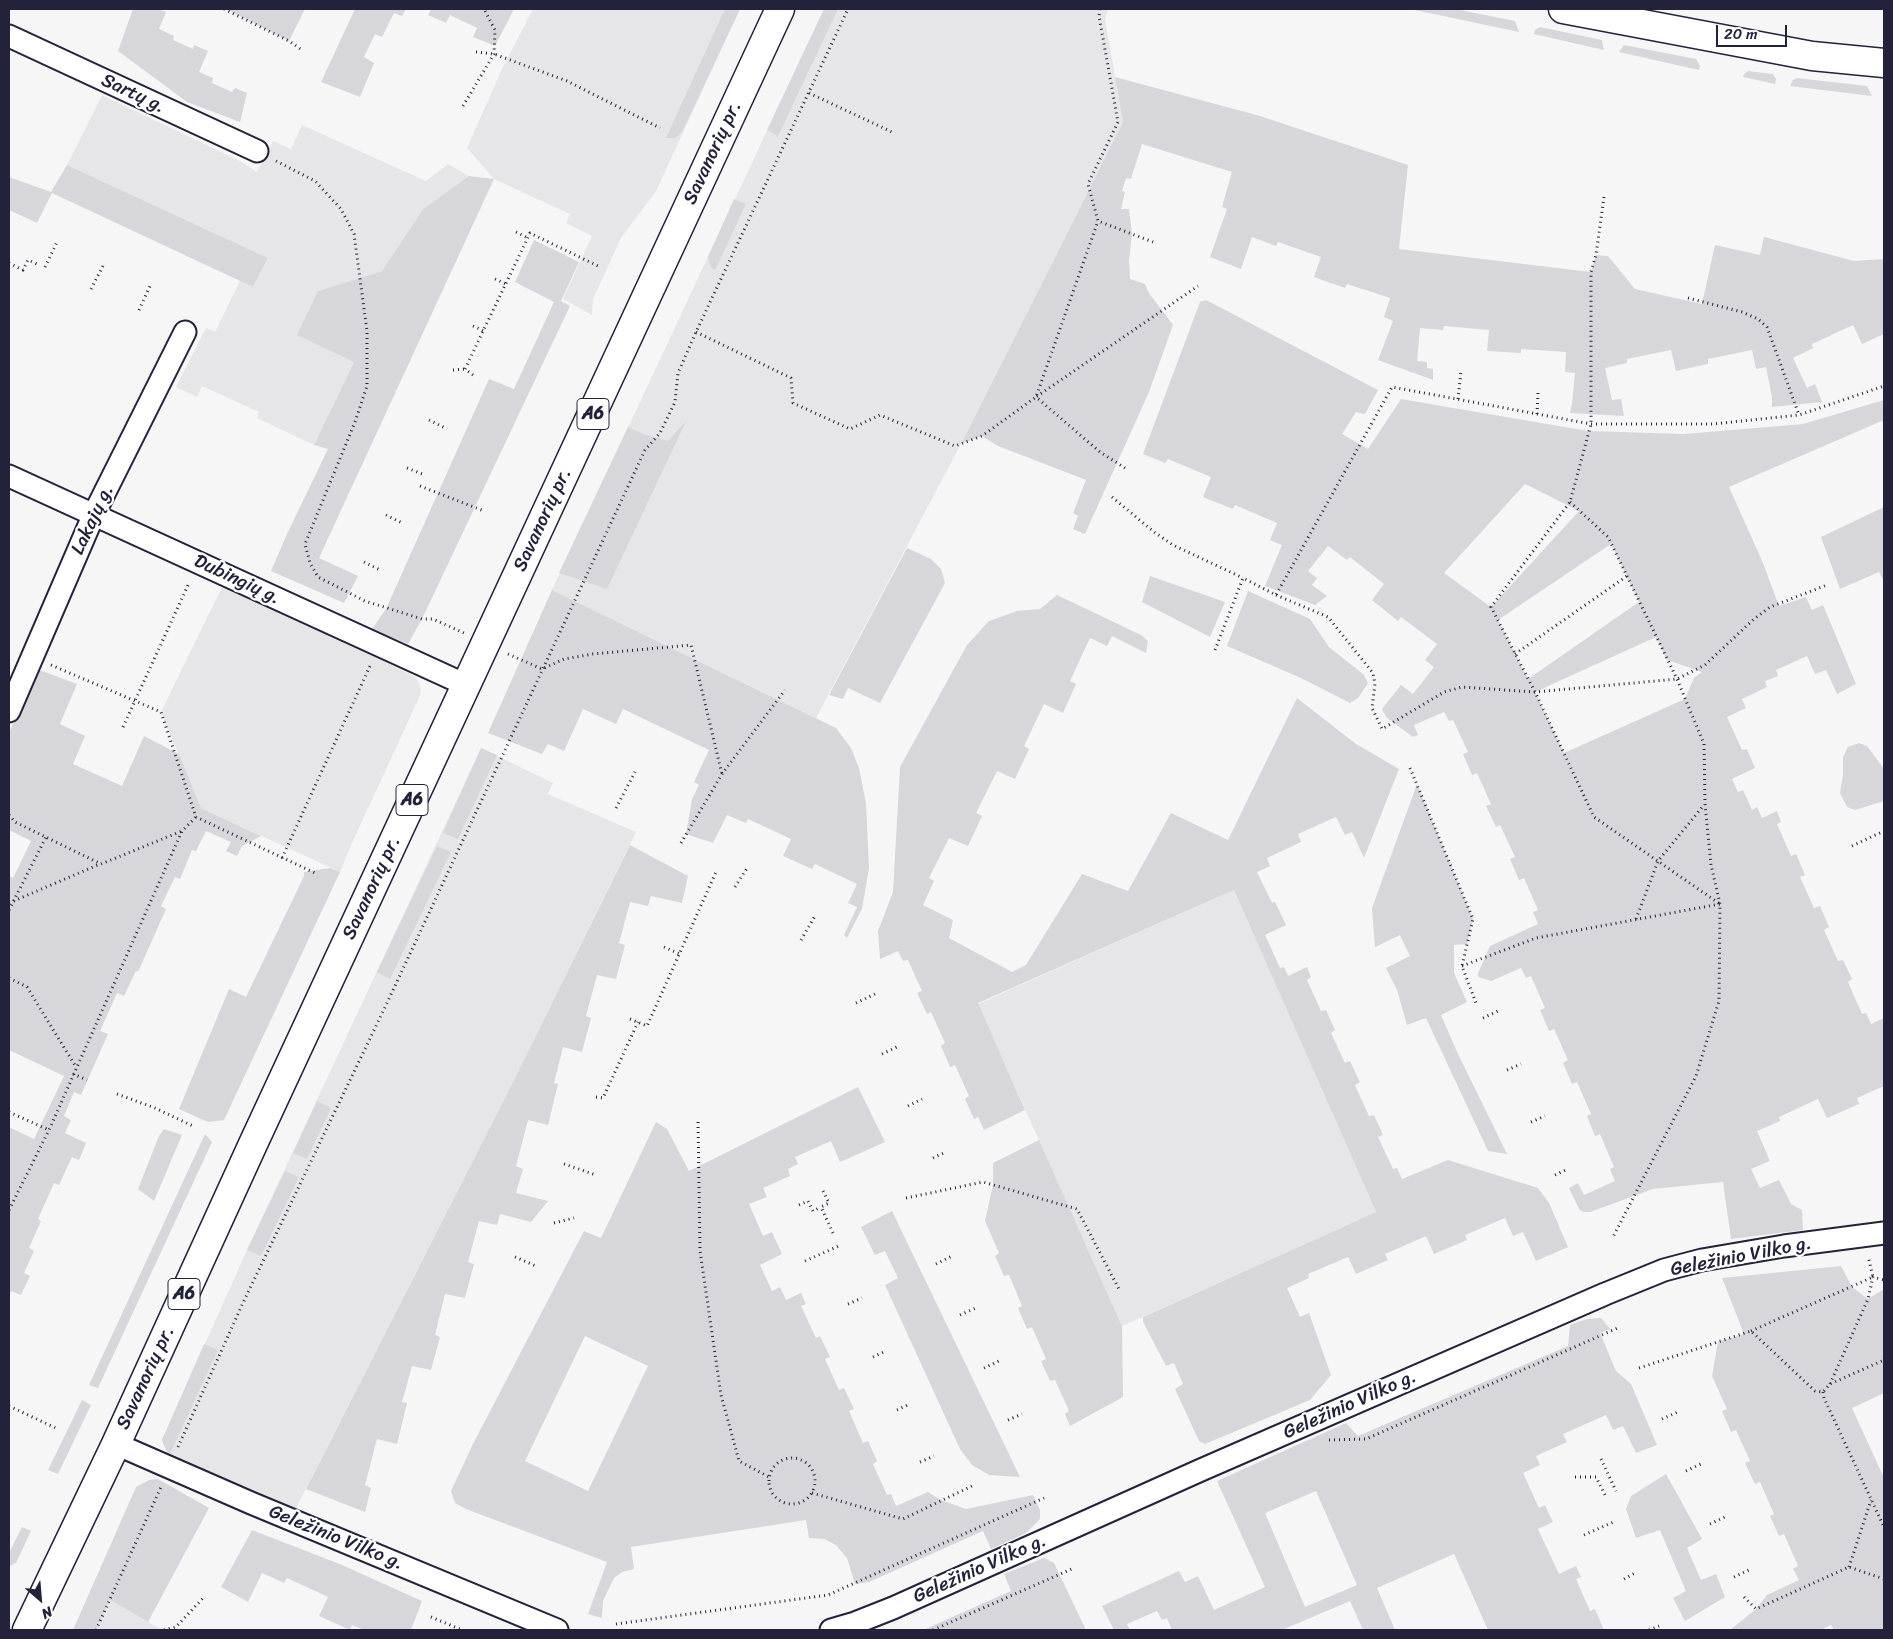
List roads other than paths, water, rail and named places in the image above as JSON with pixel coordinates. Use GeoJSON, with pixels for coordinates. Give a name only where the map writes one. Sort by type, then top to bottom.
{"type":"FeatureCollection","features":[{"type":"Feature","properties":{"kind":"main road","name":"Savanorių pr."},"geometry":{"type":"LineString","coordinates":[[27,1630],[116,1444],[257,1135],[780,9]]}},
{"type":"Feature","properties":{"kind":"main road"},"geometry":{"type":"LineString","coordinates":[[1563,9],[1812,56],[1884,63]]}},
{"type":"Feature","properties":{"kind":"street","name":"Sartų g."},"geometry":{"type":"LineString","coordinates":[[9,36],[257,151]]}},
{"type":"Feature","properties":{"kind":"street","name":"Lakajų g."},"geometry":{"type":"LineString","coordinates":[[9,711],[94,514],[185,332]]}},
{"type":"Feature","properties":{"kind":"street","name":"Dubingių g."},"geometry":{"type":"LineString","coordinates":[[9,476],[466,685]]}},
{"type":"Feature","properties":{"kind":"street","name":"Geležinio Vilko g."},"geometry":{"type":"LineString","coordinates":[[831,1630],[893,1608],[1578,1305],[1664,1270],[1702,1260],[1784,1246],[1884,1233]]}},
{"type":"Feature","properties":{"kind":"street","name":"Geležinio Vilko g."},"geometry":{"type":"LineString","coordinates":[[116,1444],[251,1504],[557,1630]]}}]}
